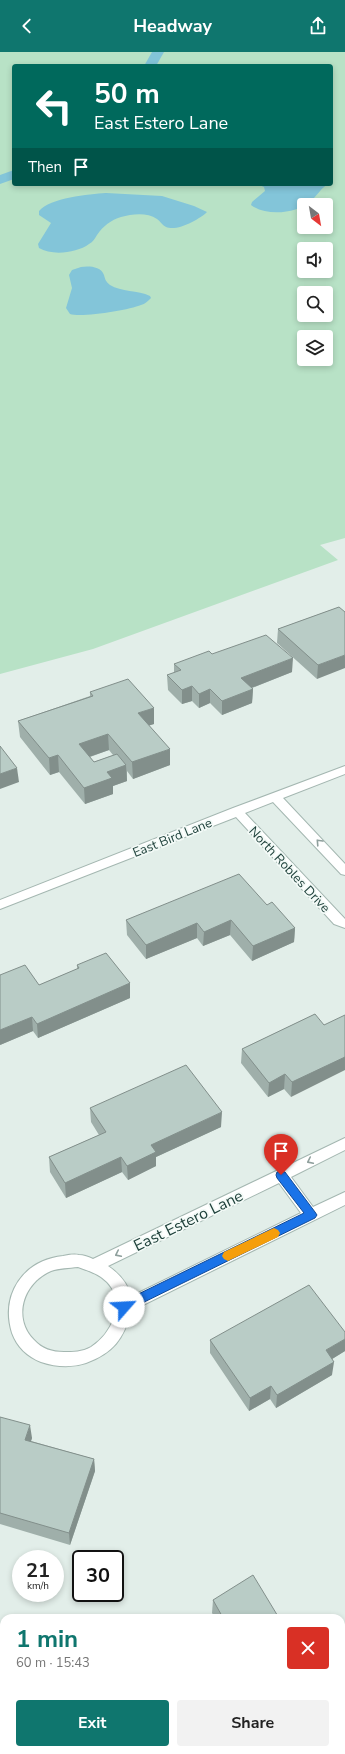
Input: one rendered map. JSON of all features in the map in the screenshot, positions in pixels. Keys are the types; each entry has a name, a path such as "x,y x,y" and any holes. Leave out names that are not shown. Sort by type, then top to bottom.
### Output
{"street":[{"name":"East Bird Lane","path":"0,905 345,770"},
{"path":"275,797 345,871"},
{"name":"North Robles Drive","path":"237,811 338,921 345,924"},
{"name":"East Estero Lane","path":"95,1265 345,1144"},
{"path":"281,1175 311,1215"},
{"path":"124,1307 345,1198"},
{"path":"78,1261 95,1265 104,1271 119,1287 124,1307 122,1323 113,1338 100,1350 84,1358 65,1360 47,1357 32,1350 20,1337 14,1322 14,1306 19,1290 30,1277 44,1268 61,1262 78,1261"}],"green space":[{"path":"0,52 345,52 345,538 320,545 338,560 93,649 0,674"}],"water":[{"path":"262,186 326,186 314,198 297,198 297,209 282,212 265,211 251,205 252,202 265,191 264,187"},
{"path":"106,193 162,196 194,206 207,212 188,224 176,228 166,227 157,219 149,215 135,214 125,216 117,218 108,224 92,242 78,250 57,253 39,248 38,244 51,223 39,215 39,211 52,203 61,200 90,194"},
{"path":"81,267 97,268 102,272 110,285 119,289 145,294 151,298 142,305 116,311 84,315 70,314 66,308 72,288 69,275 72,270"}],"building":[{"path":"339,607 345,612 345,655 318,665 278,629"},
{"path":"266,635 293,658 241,678 253,689 222,701 210,689 199,694 192,686 182,690 167,675 181,670 174,664 209,651 212,654"},
{"path":"128,679 154,708 138,713 170,749 132,762 108,734 79,744 94,762 117,754 126,765 107,772 112,778 84,788 58,755 49,758 18,721 93,696 90,692"},
{"path":"0,746 17,768 0,774"},
{"path":"239,874 267,905 272,902 295,928 253,946 231,920 204,932 197,923 146,945 126,920"},
{"path":"106,953 130,983 37,1024 32,1017 0,1030 0,975 25,965 39,985 79,968 77,965"},
{"path":"315,1014 324,1025 345,1015 345,1057 292,1082 285,1074 269,1083 242,1049"},
{"path":"186,1065 222,1112 151,1145 156,1152 127,1166 121,1157 65,1183 49,1157 106,1132 90,1108"},
{"path":"309,1285 345,1332 345,1339 326,1350 334,1362 277,1395 271,1386 250,1398 210,1340"},
{"path":"0,1417 30,1425 25,1440 94,1459 69,1533 0,1513"},
{"path":"253,1575 277,1614 221,1614 213,1600"}],"waterway":[{"path":"151,64 158,52"},
{"path":"0,180 12,175"}],"slow traffic":[{"path":"228,1256 274,1233"}],"route":[{"path":"124,1307 311,1215 281,1175"}]}
